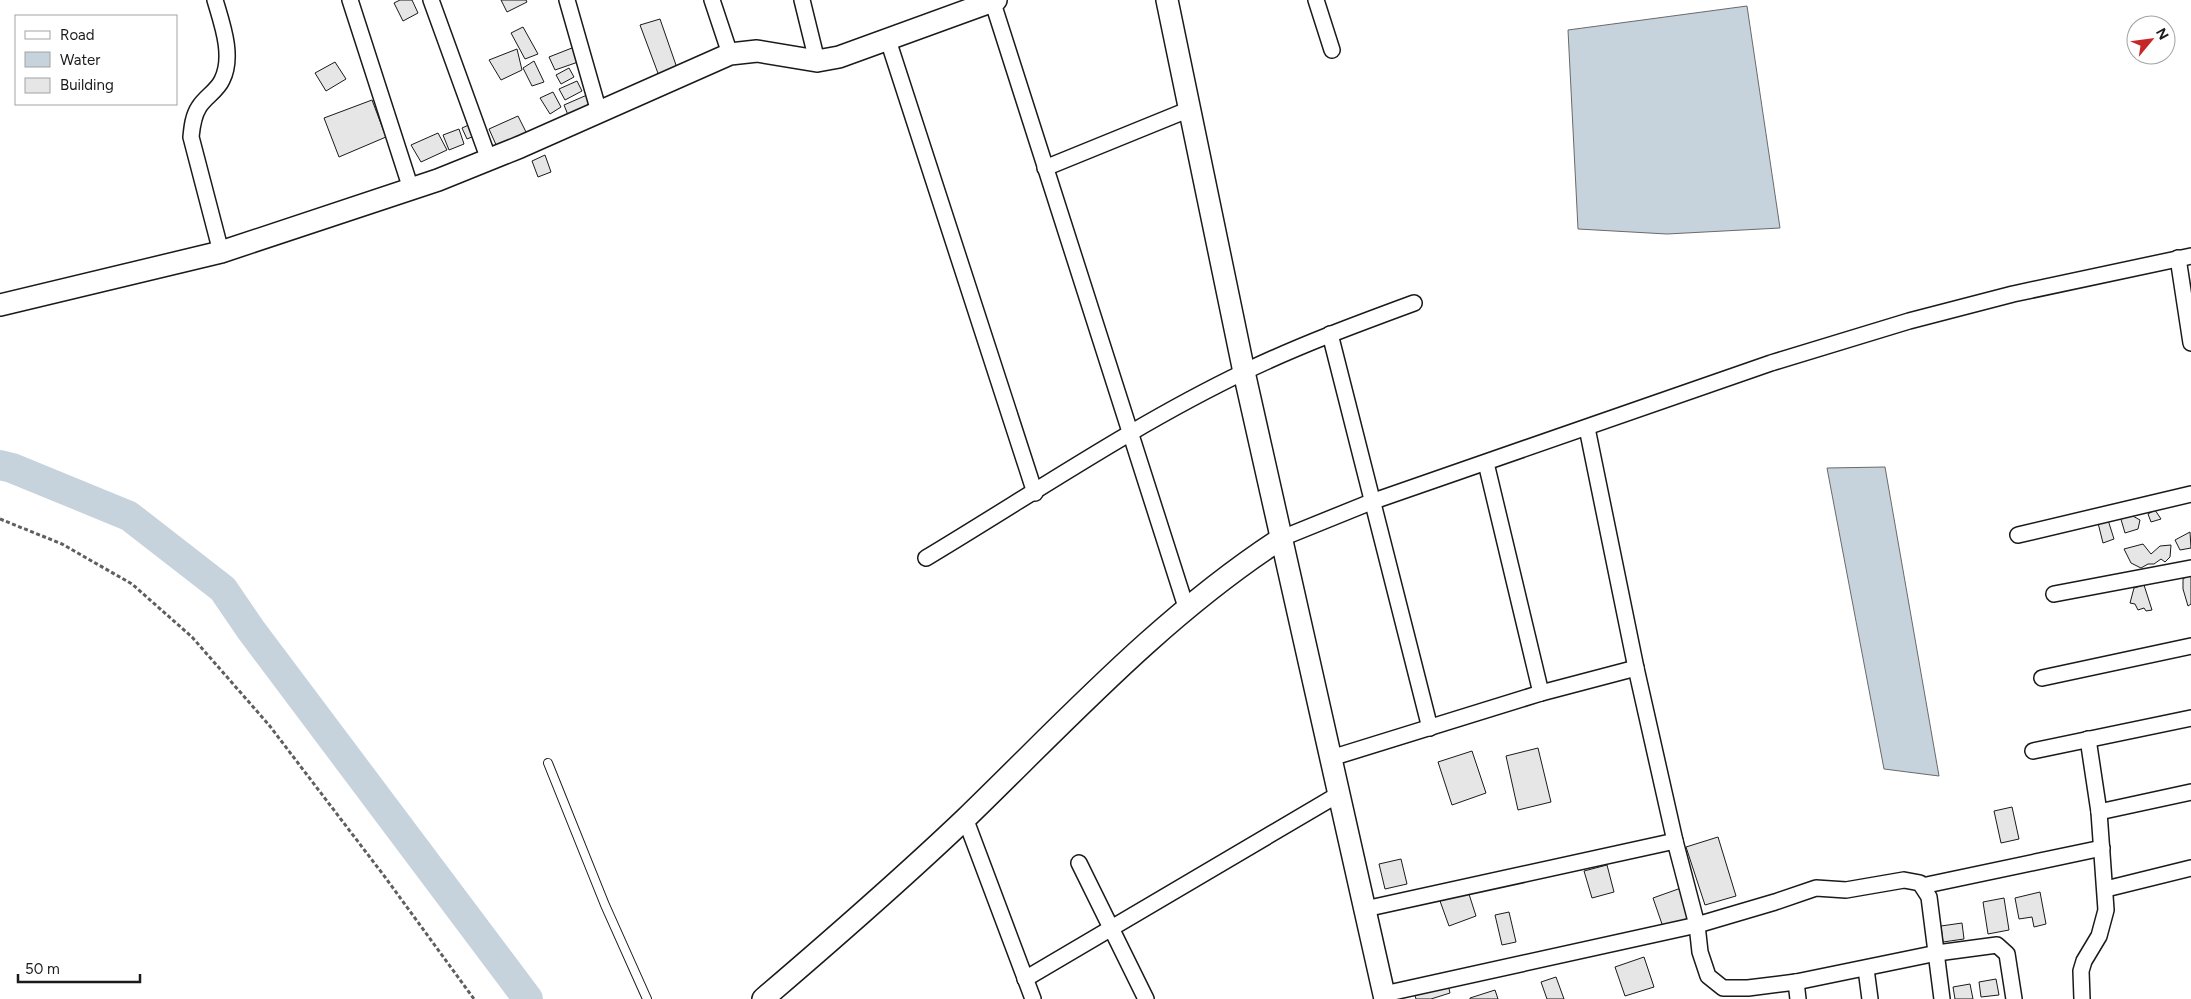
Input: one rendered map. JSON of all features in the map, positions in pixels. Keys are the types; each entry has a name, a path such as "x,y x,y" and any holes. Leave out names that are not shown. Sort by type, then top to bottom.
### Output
{"street":[{"path":"215,0 226,47 226,67 222,81 199,107 192,121 191,137 221,252"},
{"path":"350,0 411,189"},
{"path":"432,0 489,160"},
{"path":"567,0 599,112"},
{"path":"712,0 730,54"},
{"path":"802,0 817,62"},
{"path":"0,305 221,252 411,189 489,160 730,54 756,51 817,62 839,57 888,40 994,0 1186,607"},
{"path":"1167,0 1244,372 1384,997 1697,924 1775,902 1816,888 1846,890 1912,880 1922,886 1929,897 1942,999"},
{"path":"1316,0 1332,50"},
{"path":"888,40 1034,493"},
{"path":"1046,168 1190,109"},
{"path":"763,999 965,818 1082,703 1186,607 1251,558 1282,538 1371,502 1771,363 1909,321 2013,294 2185,257 2191,343"},
{"path":"926,558 1130,434 1244,372 1330,334 1414,304"},
{"path":"1330,334 1371,502 1430,728"},
{"path":"1587,428 1636,668 1675,841 1697,924 1704,966 1714,983 1723,988 1736,989 1796,982 1937,953 1997,945 2003,948 2009,960 2014,999"},
{"path":"1486,463 1541,694"},
{"path":"2018,535 2191,494"},
{"path":"2054,594 2191,568"},
{"path":"2042,678 2191,646"},
{"path":"1332,758 1541,694 1636,668"},
{"path":"2033,750 2191,718"},
{"path":"2082,999 2081,971 2104,922 2106,889 2099,812 2088,739"},
{"path":"2099,812 2191,792"},
{"path":"1025,979 1339,794"},
{"path":"965,818 1033,999"},
{"path":"1365,909 1675,841"},
{"path":"1922,886 2102,848"},
{"path":"1079,863 1146,999"},
{"path":"2106,889 2191,868"},
{"path":"1866,969 1870,999"},
{"path":"1796,982 1798,999"}],"lane":[{"path":"548,763 605,905 647,999"}],"path":[{"path":"0,519 62,544 132,584 192,637 269,725 385,877 474,999"}],"water":[{"path":"1747,6 1780,228 1667,234 1578,229 1568,30"},
{"path":"1885,467 1939,776 1884,769 1827,468"}],"building":[{"path":"400,0 412,0 418,13 403,21 394,3"},
{"path":"501,0 526,0 527,2 507,12"},
{"path":"660,19 677,68 659,76 640,25"},
{"path":"523,27 538,54 525,59 511,33"},
{"path":"577,46 581,61 555,70 549,57"},
{"path":"517,49 522,70 501,80 489,60"},
{"path":"534,61 544,82 532,86 523,68"},
{"path":"335,62 346,79 326,91 315,73"},
{"path":"569,68 574,77 561,84 556,75"},
{"path":"577,81 582,91 565,100 559,89"},
{"path":"553,92 561,107 550,114 540,98"},
{"path":"587,95 592,110 570,120 564,105"},
{"path":"372,100 386,137 339,157 324,118"},
{"path":"518,116 527,134 497,147 489,129"},
{"path":"473,123 479,134 467,139 462,128"},
{"path":"459,129 464,144 449,150 443,135"},
{"path":"438,133 447,150 421,162 411,145"},
{"path":"545,155 551,172 538,177 532,161"},
{"path":"2155,510 2161,519 2151,522 2148,514"},
{"path":"2131,515 2140,520 2138,529 2125,533 2120,516"},
{"path":"2108,520 2114,539 2103,543 2098,523"},
{"path":"2190,532 2191,548 2180,550 2175,540"},
{"path":"2143,544 2151,554 2160,546 2171,545 2170,557 2165,562 2161,559 2154,564 2148,564 2141,568 2131,563 2124,549"},
{"path":"2191,576 2191,604 2188,606 2183,589 2183,579"},
{"path":"2144,585 2152,610 2146,611 2144,608 2138,610 2135,604 2130,603 2134,588"},
{"path":"1538,748 1551,802 1518,810 1506,756"},
{"path":"1472,751 1486,793 1452,805 1438,762"},
{"path":"2012,807 2019,839 2001,843 1994,811"},
{"path":"1718,837 1736,896 1705,905 1686,847"},
{"path":"1401,859 1407,884 1385,889 1379,864"},
{"path":"1607,865 1614,892 1592,898 1584,871"},
{"path":"1681,888 1695,916 1663,927 1653,898"},
{"path":"1468,891 1476,916 1449,926 1440,901"},
{"path":"2040,892 2046,924 2034,927 2032,917 2019,919 2015,898"},
{"path":"2004,898 2009,930 1988,934 1983,902"},
{"path":"1509,912 1516,942 1502,945 1495,915"},
{"path":"1962,923 1964,939 1943,942 1941,926"},
{"path":"1644,957 1654,987 1625,996 1615,967"},
{"path":"1446,976 1450,993 1431,999 1416,999 1412,986"},
{"path":"1556,977 1564,999 1547,999 1541,982"},
{"path":"1996,979 1999,995 1981,997 1979,982"},
{"path":"1970,984 1973,999 1955,999 1953,987"},
{"path":"1495,990 1498,999 1470,999 1470,998"}],"waterway":[{"path":"0,465 12,468 129,516 223,589 251,630 528,999"}]}
